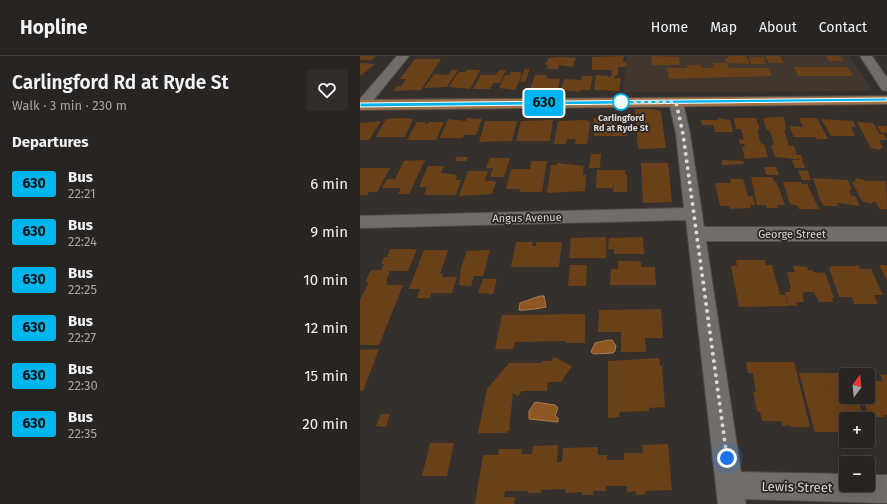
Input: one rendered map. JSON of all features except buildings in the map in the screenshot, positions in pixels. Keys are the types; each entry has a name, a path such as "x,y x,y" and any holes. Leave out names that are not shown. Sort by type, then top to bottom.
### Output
{"main road":[{"path":"361,105 887,100"}],"street":[{"path":"361,105 403,56"},
{"path":"866,56 887,87"},
{"path":"676,102 683,134 731,495"},
{"name":"Angus Avenue","path":"360,222 695,224"},
{"name":"George Street","path":"695,224 887,234"},
{"name":"Lewis Street","path":"731,495 887,489"}],"shaded area":[{"path":"627,56 849,56 872,89 868,91 623,92"},
{"path":"544,296 546,307 519,310 520,303"},
{"path":"612,340 616,346 613,353 594,354 591,352 595,343"},
{"path":"535,402 555,405 558,408 555,416 558,418 558,422 529,419 529,411"}],"bus line":[{"name":"630","path":"360,105 887,100"}],"place":[{"name":"Carlingford Rd at Ryde St","path":"621,102"}],"route":[{"path":"621,102 676,102 683,134 727,458"}]}
